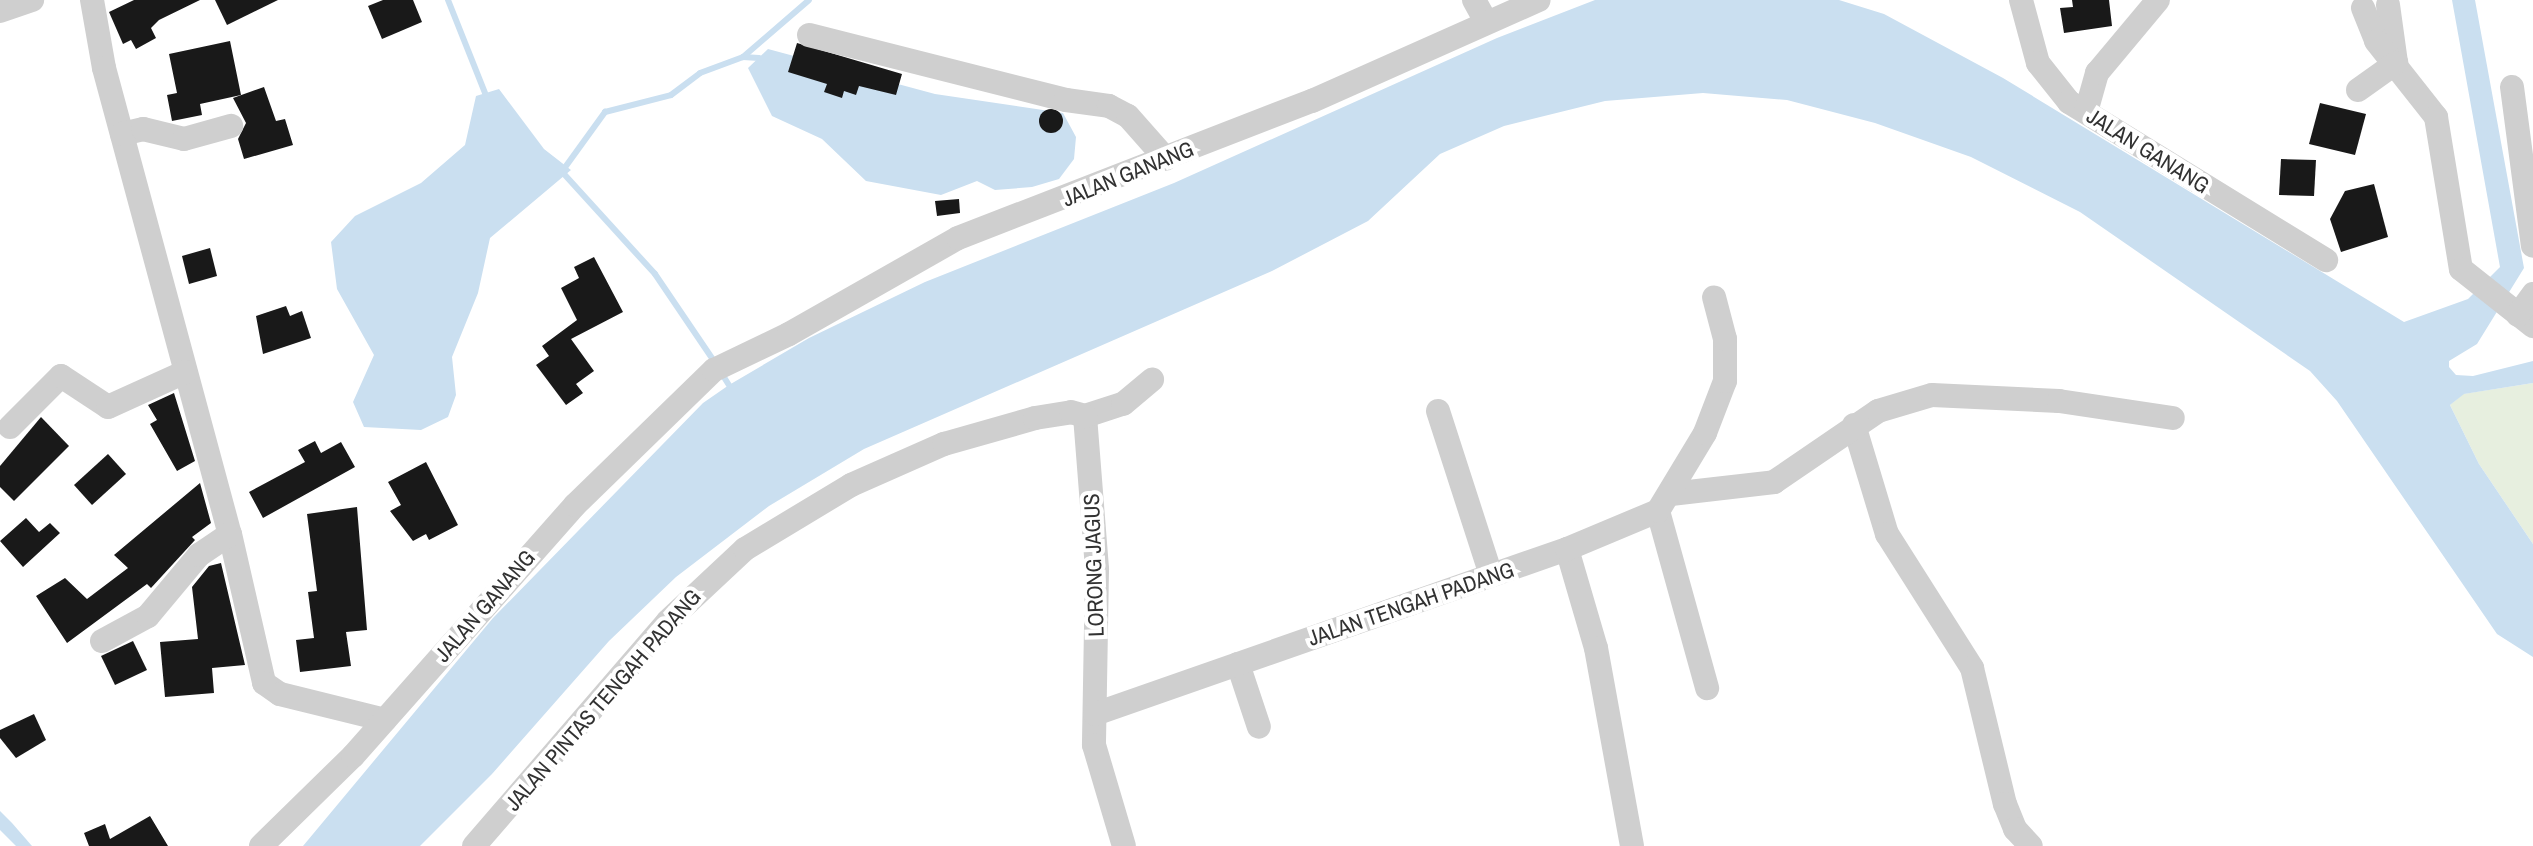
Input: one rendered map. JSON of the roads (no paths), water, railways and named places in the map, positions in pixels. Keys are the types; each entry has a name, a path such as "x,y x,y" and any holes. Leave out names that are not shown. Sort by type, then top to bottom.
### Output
{"street":[{"path":"0,11 32,0"},
{"path":"92,0 122,134 230,534 268,688 385,720"},
{"path":"1474,0 1486,22"},
{"name":"JALAN GANANG","path":"261,846 285,828 385,720 575,505 720,366 789,334 958,238 1166,159 1539,0"},
{"name":"JALAN GANANG","path":"2021,0 2047,78 2086,112 2326,260"},
{"path":"2086,112 2097,73 2158,0"},
{"path":"2375,3 2376,41 2436,117 2457,260 2477,286 2518,316 2533,294"},
{"path":"809,35 1066,100 1109,106 1128,116 1166,159"},
{"path":"2358,90 2396,63"},
{"path":"2512,87 2533,246"},
{"path":"122,134 143,129 184,139 231,126"},
{"path":"1707,688 1664,502 1705,433 1725,381 1725,339 1714,297"},
{"path":"10,427 61,376 108,407 185,372"},
{"name":"JALAN PINTAS TENGAH PADANG","path":"474,846 668,621 745,549 851,485 944,444 1035,418 1071,412 1085,416 1123,404 1152,380"},
{"name":"JALAN TENGAH PADANG","path":"1095,714 1567,549 1664,502 1774,482 1854,425 1901,402 1932,395 2059,401 2173,418"},
{"path":"1438,411 1491,575"},
{"name":"LORONG JAGUS","path":"1085,416 1097,570 1095,714"},
{"path":"1854,425 1887,534 1972,668 2005,804 2015,829 2031,846"},
{"path":"102,641 148,616 199,555 230,534"},
{"path":"1567,549 1596,648 1632,846"},
{"path":"1238,664 1259,727"},
{"path":"1095,714 1100,779 1124,846"}],"water":[{"path":"1595,0 1839,0 1884,14 2003,78 2404,322 2468,299 2500,267 2452,0 2475,0 2524,268 2477,344 2449,361 2449,367 2456,375 2473,376 2533,361 2533,383 2464,394 2450,405 2479,464 2533,544 2533,657 2497,634 2337,401 2310,371 2080,212 1971,157 1875,123 1787,100 1703,93 1605,101 1504,126 1440,154 1368,221 1272,271 864,449 769,506 676,577 609,641 492,774 420,846 303,846 493,618 703,403 729,385 809,338 925,282 1174,183 1497,38"},
{"path":"768,49 935,94 1063,113 1076,137 1074,159 1059,179 1032,187 995,190 977,181 941,195 866,181 822,139 772,116 748,68"},
{"path":"499,89 544,149 571,170 490,238 478,293 452,357 456,395 448,417 421,430 364,427 353,402 374,355 337,289 331,242 355,216 421,183 465,145 476,96"},
{"path":"0,811 32,846 16,846 0,830"}],"waterway":[{"path":"448,0 485,93"},
{"path":"743,57 809,0"},
{"path":"566,166 605,112 671,95 700,73 743,57 759,58"},
{"path":"564,174 655,274 716,364"},
{"path":"722,374 729,385"}]}
